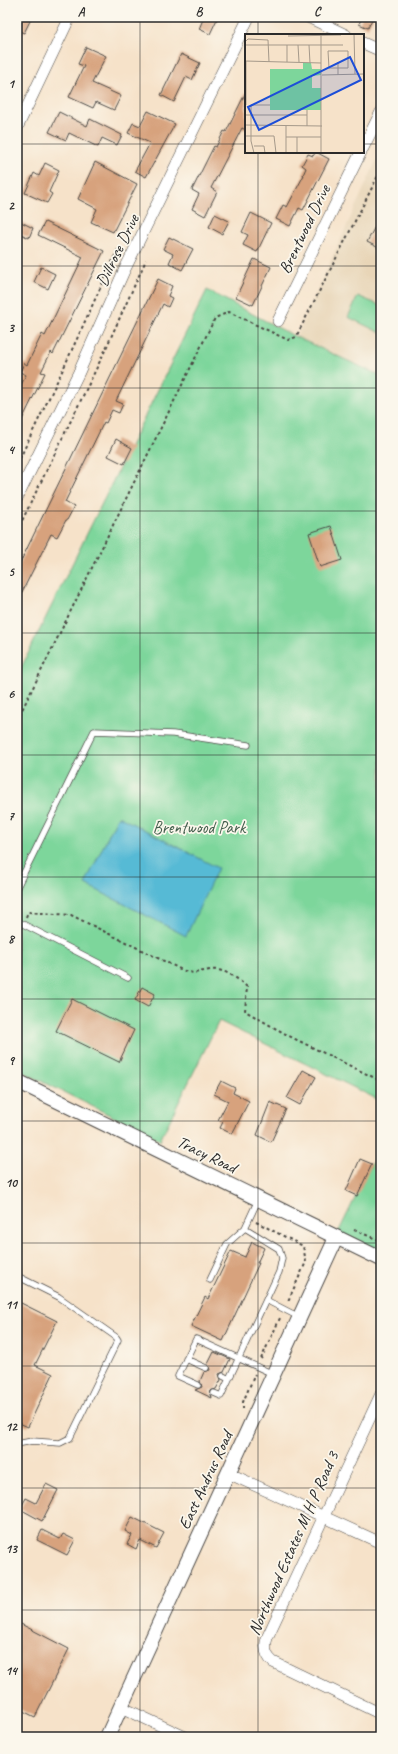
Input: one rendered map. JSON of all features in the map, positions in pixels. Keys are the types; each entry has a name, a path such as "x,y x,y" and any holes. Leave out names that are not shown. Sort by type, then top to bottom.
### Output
{"street":[{"path":"17,128 70,17"},
{"name":"Dillrose Drive","path":"17,498 79,372 124,271 249,17"},
{"path":"308,17 344,34"},
{"path":"364,44 381,52"},
{"path":"364,146 381,112"},
{"name":"Brentwood Drive","path":"278,321 361,153"},
{"name":"Tracy Road","path":"17,1081 381,1259"},
{"name":"East Andrus Road","path":"107,1737 336,1238"},
{"name":"Northwood Estates M H P Road 3","path":"381,1394 267,1638 264,1649 266,1654 273,1662 381,1714"},
{"path":"228,1473 381,1543"},
{"path":"121,1707 185,1737"}],"lane":[{"path":"17,887 94,731 174,734 248,745"},
{"path":"20,922 128,978"},
{"path":"210,1280 227,1244 245,1228 258,1200"},
{"path":"214,1393 221,1396 279,1272 282,1258 279,1249 245,1228"},
{"path":"17,1276 59,1297 116,1337 118,1340 70,1438 60,1444 32,1441 17,1444"},
{"path":"266,1300 299,1317"},
{"path":"198,1385 178,1376 196,1339 274,1374"},
{"path":"186,1359 206,1368"},
{"path":"223,1376 229,1379"}],"path":[{"path":"17,720 215,318 229,312 288,340 296,337 381,170"},
{"path":"17,464 66,365 119,247"},
{"path":"17,531 95,371 146,260"},
{"path":"20,922 28,912 71,914 182,970 194,974 212,970 233,975 247,987 245,1011 289,1036 381,1081"}],"shaded area":[{"path":"381,151 381,376 296,337"}],"green space":[{"name":"Brentwood Park","path":"207,290 296,337 381,376 381,1101 219,1021 160,1140 17,1069 17,676"},
{"path":"358,296 381,306 381,333 348,317"},
{"path":"381,1145 381,1255 338,1233"}],"water":[{"path":"118,816 218,868 186,936 85,884"}],"building":[{"path":"17,17 32,17 24,33 17,30"},
{"path":"204,17 218,17 210,34 199,29"},
{"path":"362,17 373,17 368,28 359,24"},
{"path":"86,47 106,56 92,83 121,96 114,110 96,102 93,108 69,97 84,66 78,64"},
{"path":"181,54 200,63 192,80 186,77 174,102 161,95"},
{"path":"245,94 245,130 242,128 211,188 217,192 205,216 192,209 199,194 192,190 214,146 216,147 224,131 226,132"},
{"path":"148,111 175,124 146,177 135,171 150,143 128,133 133,123 140,126"},
{"path":"59,112 87,126 90,119 122,135 117,145 102,138 98,147 69,133 66,140 49,132"},
{"path":"315,153 318,153 329,159 303,210 299,208 290,226 276,219 283,205 287,207 304,175 306,168 302,165 308,154 313,156"},
{"path":"95,162 137,184 113,232 91,222 97,209 78,199"},
{"path":"45,163 59,170 49,192 52,194 47,203 25,193 34,173 39,176"},
{"path":"251,213 271,223 257,252 243,245 248,235 242,232"},
{"path":"215,214 229,221 222,234 209,227"},
{"path":"381,215 381,249 367,242"},
{"path":"17,220 33,228 29,238 17,232"},
{"path":"45,222 104,251 53,354 51,352 41,372 45,373 17,430 17,393 26,375 20,372 24,363 27,365 42,334 45,336 83,257 38,235"},
{"path":"169,237 193,249 182,270 169,263 173,254 163,249"},
{"path":"254,259 271,267 253,305 236,297"},
{"path":"41,267 55,274 48,289 34,282"},
{"path":"158,279 172,286 168,296 172,298 168,307 163,304 116,401 123,404 119,413 112,410 106,423 104,422 65,502 74,507 57,537 51,534 17,602 17,569"},
{"path":"116,439 132,448 124,464 108,456"},
{"path":"331,526 342,560 320,567 309,533"},
{"path":"142,987 155,994 148,1007 135,1000"},
{"path":"72,999 134,1030 119,1062 56,1031"},
{"path":"303,1070 316,1077 300,1105 287,1098"},
{"path":"221,1081 235,1088 233,1093 249,1101 232,1134 220,1128 223,1122 218,1120 228,1101 214,1094"},
{"path":"270,1102 286,1109 271,1142 257,1135"},
{"path":"360,1159 372,1164 357,1196 346,1191"},
{"path":"252,1242 264,1248 257,1263 259,1263 223,1341 191,1326 205,1297 208,1299 231,1251 245,1257"},
{"path":"17,1301 57,1321 35,1365 53,1374 28,1427 17,1422"},
{"path":"214,1352 230,1359 224,1372 219,1374 221,1380 216,1389 210,1391 212,1398 195,1390 202,1387 200,1381 204,1372 210,1370 208,1364"},
{"path":"46,1484 58,1490 42,1521 20,1509 26,1498 36,1503"},
{"path":"132,1517 164,1533 156,1548 140,1540 136,1549 127,1544 132,1535 125,1531"},
{"path":"42,1530 60,1539 63,1534 75,1540 67,1555 37,1540"},
{"path":"17,1622 69,1649 35,1717 17,1708"}]}
